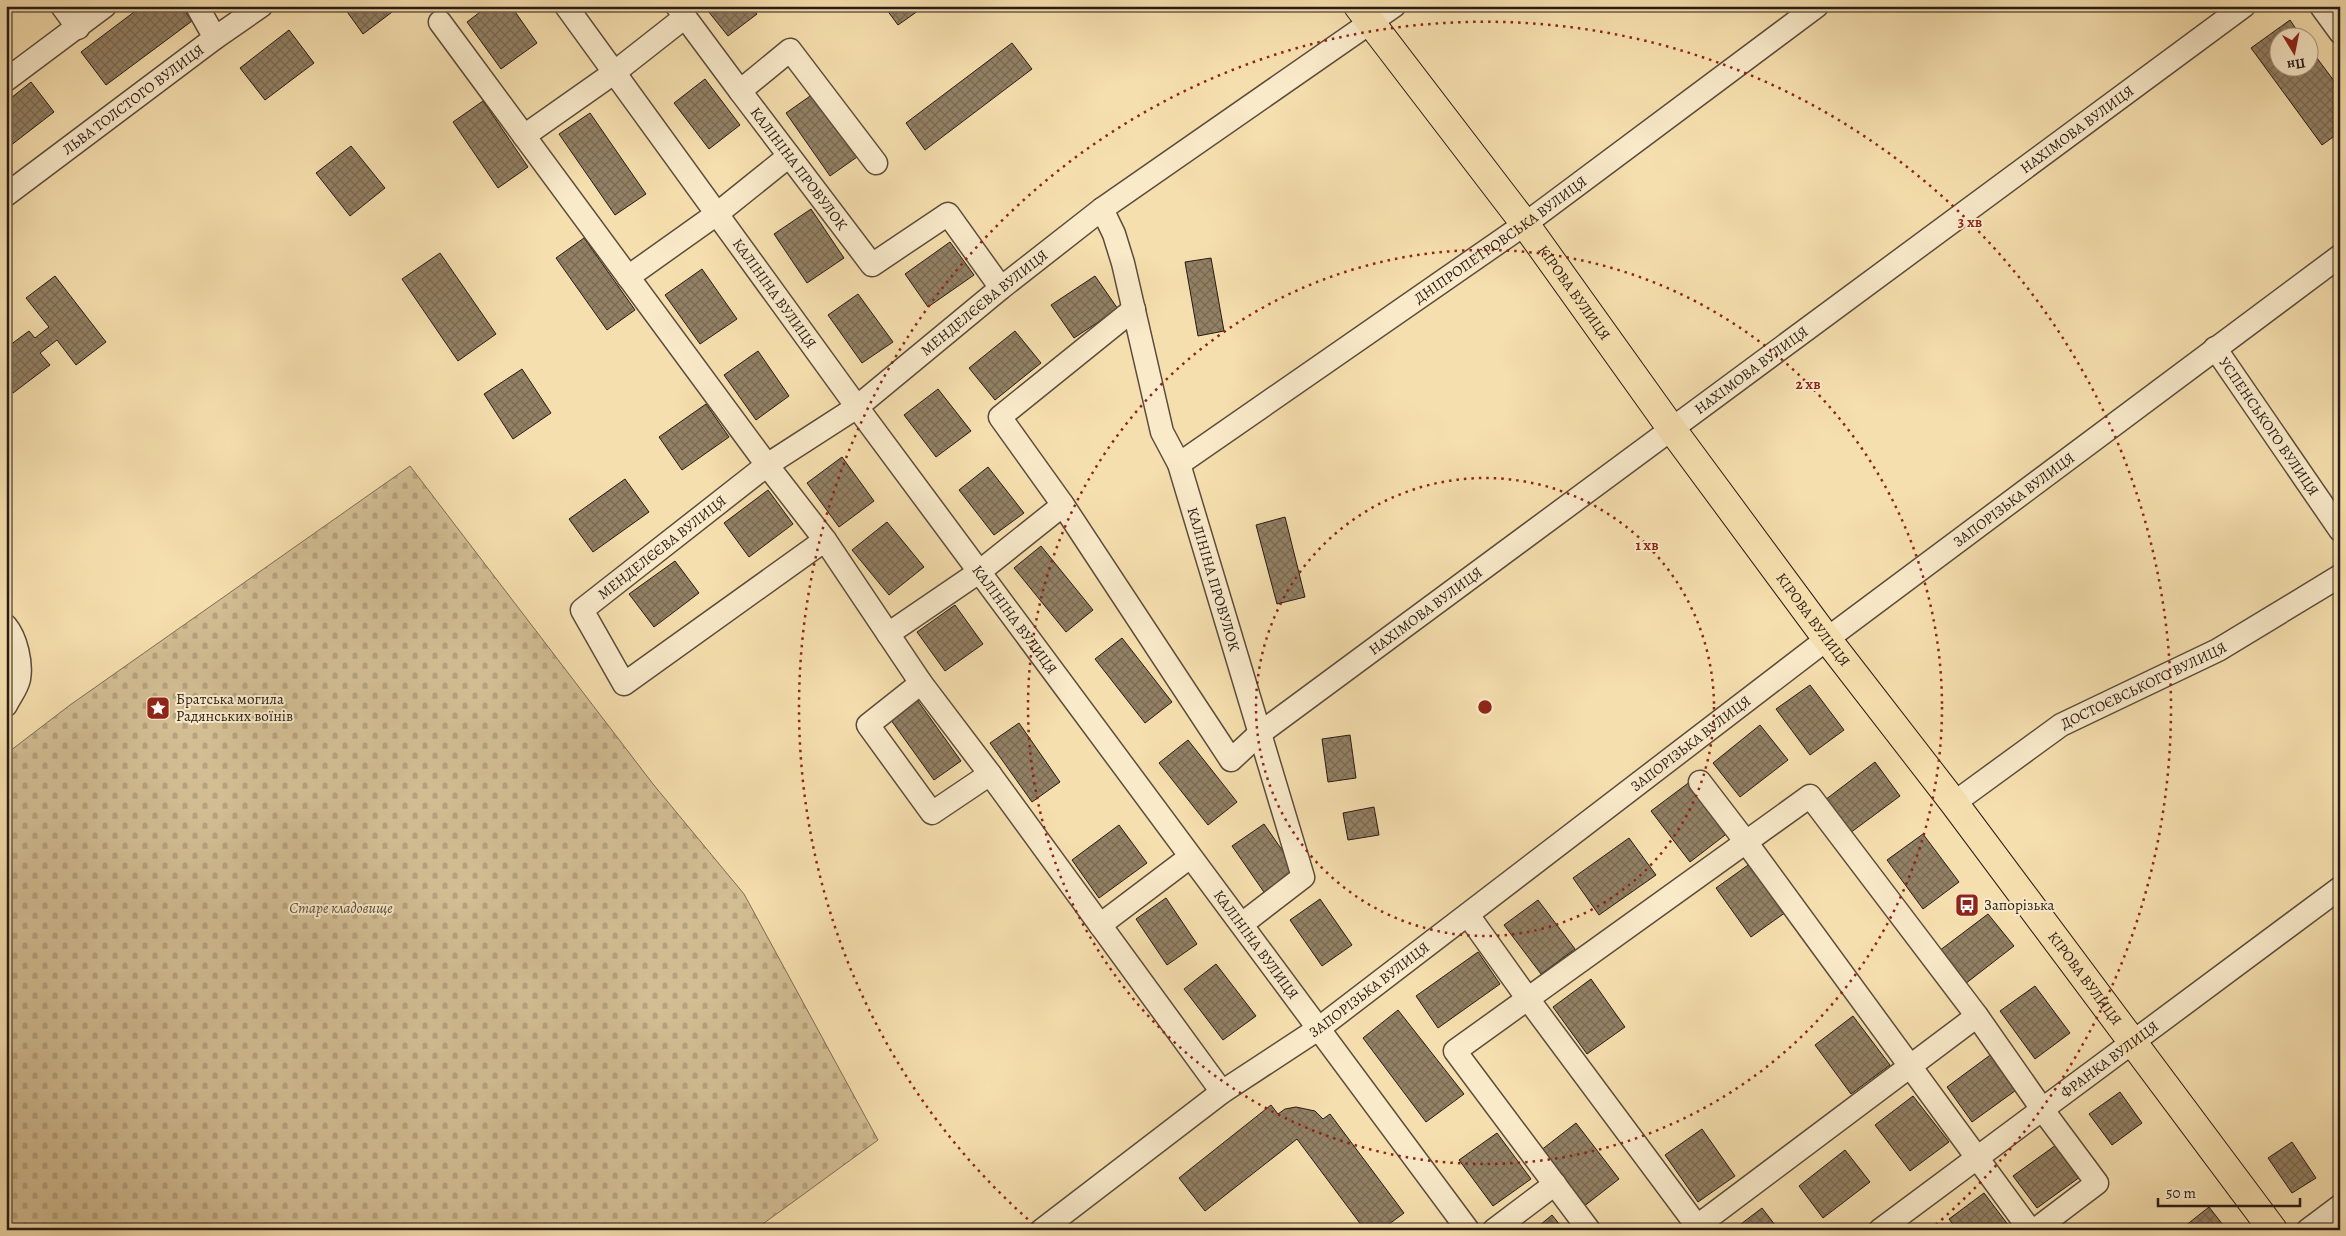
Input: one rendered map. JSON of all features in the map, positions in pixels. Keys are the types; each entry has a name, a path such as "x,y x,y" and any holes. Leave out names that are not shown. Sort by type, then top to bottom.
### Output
{"main road":[{"name":"КІРОВА ВУЛИЦЯ","path":"1364,15 1525,224 1671,428 1827,639 1954,803 2273,1230"}],"street":[{"path":"62,6 78,28"},
{"path":"6,80 105,6"},
{"path":"197,6 215,38"},
{"name":"ЛЬВА ТОЛСТОГО ВУЛИЦЯ","path":"6,195 215,38 261,6"},
{"name":"КАЛІНІНА ВУЛИЦЯ","path":"566,6 616,72 857,407 1468,1230"},
{"name":"МЕНДЕЛЄЄВА ВУЛИЦЯ","path":"825,540 624,684 582,610 767,465 857,407 1102,209 1364,15 1394,6"},
{"name":"ДНІПРОПЕТРОВСЬКА ВУЛИЦЯ","path":"1179,464 1525,224 1817,6"},
{"name":"НАХІМОВА ВУЛИЦЯ","path":"1063,505 1231,760 1259,734 2244,6"},
{"path":"2321,6 2340,32"},
{"path":"524,136 616,72 681,12"},
{"name":"КАЛІНІНА ПРОВУЛОК","path":"681,12 872,265 948,214 1002,288"},
{"path":"440,22 767,465 825,540 921,683 990,774 1222,1092"},
{"path":"740,91 790,50 876,163"},
{"path":"628,277 718,213 789,156"},
{"name":"КАЛІНІНА ПРОВУЛОК","path":"1102,209 1114,234 1134,309 1162,432 1179,464 1303,877 1242,924"},
{"name":"ЗАПОРІЗЬКА ВУЛИЦЯ","path":"1042,1230 1222,1092 1318,1029 1827,639 2340,256"},
{"path":"888,634 979,572 1063,505 1000,417 1134,309"},
{"name":"УСПЕНСЬКОГО ВУЛИЦЯ","path":"2215,348 2340,530"},
{"name":"ДОСТОЄВСЬКОГО ВУЛИЦЯ","path":"1954,803 2061,725 2218,650 2340,576"},
{"path":"6,626 12,633 18,659 19,679 6,704"},
{"path":"921,683 868,725 932,813 990,774"},
{"path":"1700,782 2030,1230"},
{"path":"1589,1230 1455,1052 1810,796 1976,1016 2097,1182 2035,1230"},
{"path":"1100,926 1190,857"},
{"name":"ФРАНКА ВУЛИЦЯ","path":"1880,1230 2340,888"},
{"path":"1468,915 1697,1228 1976,1016"},
{"path":"1494,1230 1555,1184"},
{"path":"2308,1230 2340,1206"}],"green space":[{"name":"Старе кладовище","path":"410,466 653,784 744,894 878,1140 760,1226 762,1230 7,1230 6,754 70,705"}],"building":[{"path":"142,6 181,6 192,21 106,85 81,52"},
{"path":"343,6 400,6 363,34"},
{"path":"488,6 511,6 537,43 501,69 467,22"},
{"path":"704,6 751,6 757,14 728,36"},
{"path":"884,6 925,6 898,25"},
{"path":"2290,20 2295,28 2279,28"},
{"path":"289,30 314,63 265,100 240,68"},
{"path":"2268,36 2268,71 2251,48"},
{"path":"1012,43 1032,69 925,150 906,123"},
{"path":"2318,59 2340,89 2340,132 2322,145 2273,78 2318,78"},
{"path":"705,79 740,125 709,149 674,103"},
{"path":"31,82 54,112 6,149 6,102"},
{"path":"813,94 857,157 830,176 786,113"},
{"path":"483,101 528,167 498,188 453,122"},
{"path":"590,113 646,194 615,215 559,134"},
{"path":"351,146 385,188 350,216 316,173"},
{"path":"811,209 844,258 807,283 774,234"},
{"path":"584,238 635,310 607,330 556,258"},
{"path":"950,242 974,275 928,307 905,274"},
{"path":"440,253 496,334 458,361 402,279"},
{"path":"1211,258 1224,331 1198,336 1185,262"},
{"path":"702,269 737,319 700,344 665,295"},
{"path":"55,276 106,342 76,365 57,340 40,353 50,365 13,393 6,383 6,348 29,331 35,338 49,327 26,298"},
{"path":"1095,276 1118,309 1074,338 1051,305"},
{"path":"858,294 893,342 862,363 828,315"},
{"path":"1015,331 1041,363 995,400 969,368"},
{"path":"758,351 789,396 756,420 724,375"},
{"path":"522,369 551,413 513,439 484,394"},
{"path":"938,389 971,431 936,457 904,415"},
{"path":"706,404 729,437 682,470 659,437"},
{"path":"842,457 874,501 839,527 807,483"},
{"path":"988,467 1024,513 994,535 959,490"},
{"path":"625,479 649,512 593,552 569,519"},
{"path":"768,490 793,524 749,557 724,523"},
{"path":"1285,517 1305,597 1277,604 1256,525"},
{"path":"887,522 924,567 889,595 852,550"},
{"path":"1041,546 1093,610 1066,632 1014,568"},
{"path":"675,561 699,593 654,627 629,594"},
{"path":"955,605 983,644 945,671 917,632"},
{"path":"1122,638 1172,702 1145,723 1095,659"},
{"path":"1810,685 1844,730 1810,755 1776,709"},
{"path":"915,697 961,761 934,780 888,716"},
{"path":"1019,723 1060,782 1032,802 990,743"},
{"path":"1760,725 1788,760 1740,797 1713,763"},
{"path":"1350,735 1356,778 1328,782 1322,739"},
{"path":"1188,740 1237,802 1208,825 1159,763"},
{"path":"1875,762 1900,796 1850,833 1825,800"},
{"path":"1691,781 1729,832 1690,862 1651,811"},
{"path":"1374,807 1379,835 1348,840 1343,813"},
{"path":"1264,824 1298,873 1266,895 1232,846"},
{"path":"1119,825 1147,863 1099,898 1072,860"},
{"path":"1923,834 1959,882 1923,909 1887,860"},
{"path":"1629,838 1656,875 1599,915 1573,878"},
{"path":"1751,863 1786,912 1751,937 1716,888"},
{"path":"1166,898 1197,944 1167,965 1136,919"},
{"path":"1320,899 1352,945 1322,966 1290,920"},
{"path":"1538,900 1575,949 1541,974 1504,925"},
{"path":"1988,914 2014,946 1965,984 1939,951"},
{"path":"1478,952 1500,984 1438,1028 1416,996"},
{"path":"1216,964 1256,1016 1223,1040 1184,989"},
{"path":"1591,979 1625,1027 1587,1054 1553,1007"},
{"path":"2035,986 2070,1033 2035,1059 2000,1011"},
{"path":"1398,1010 1464,1094 1426,1122 1363,1038"},
{"path":"1853,1016 1890,1065 1851,1094 1815,1045"},
{"path":"1993,1053 2019,1088 1972,1122 1947,1087"},
{"path":"2120,1092 2142,1123 2112,1145 2089,1114"},
{"path":"1913,1096 1949,1142 1910,1171 1875,1125"},
{"path":"1271,1105 1278,1114 1285,1109 1296,1107 1315,1111 1323,1119 1330,1114 1404,1213 1381,1230 1365,1230 1297,1139 1205,1211 1179,1178"},
{"path":"1576,1123 1619,1179 1583,1207 1540,1151"},
{"path":"1702,1129 1735,1176 1698,1202 1665,1155"},
{"path":"1497,1133 1531,1179 1493,1206 1459,1160"},
{"path":"2292,1142 2316,1178 2292,1193 2268,1158"},
{"path":"2056,1145 2080,1177 2037,1208 2013,1176"},
{"path":"1845,1150 1870,1182 1823,1218 1799,1186"},
{"path":"1984,1193 2012,1230 1957,1230 1949,1219"},
{"path":"2209,1207 2227,1230 2180,1230"},
{"path":"1762,1208 1779,1230 1733,1230"},
{"path":"1552,1215 1564,1230 1534,1230"}],"place":[{"name":"Братська могила Радянських воїнів","path":"158,708"},
{"name":"Запорізька","path":"1967,905"}]}
